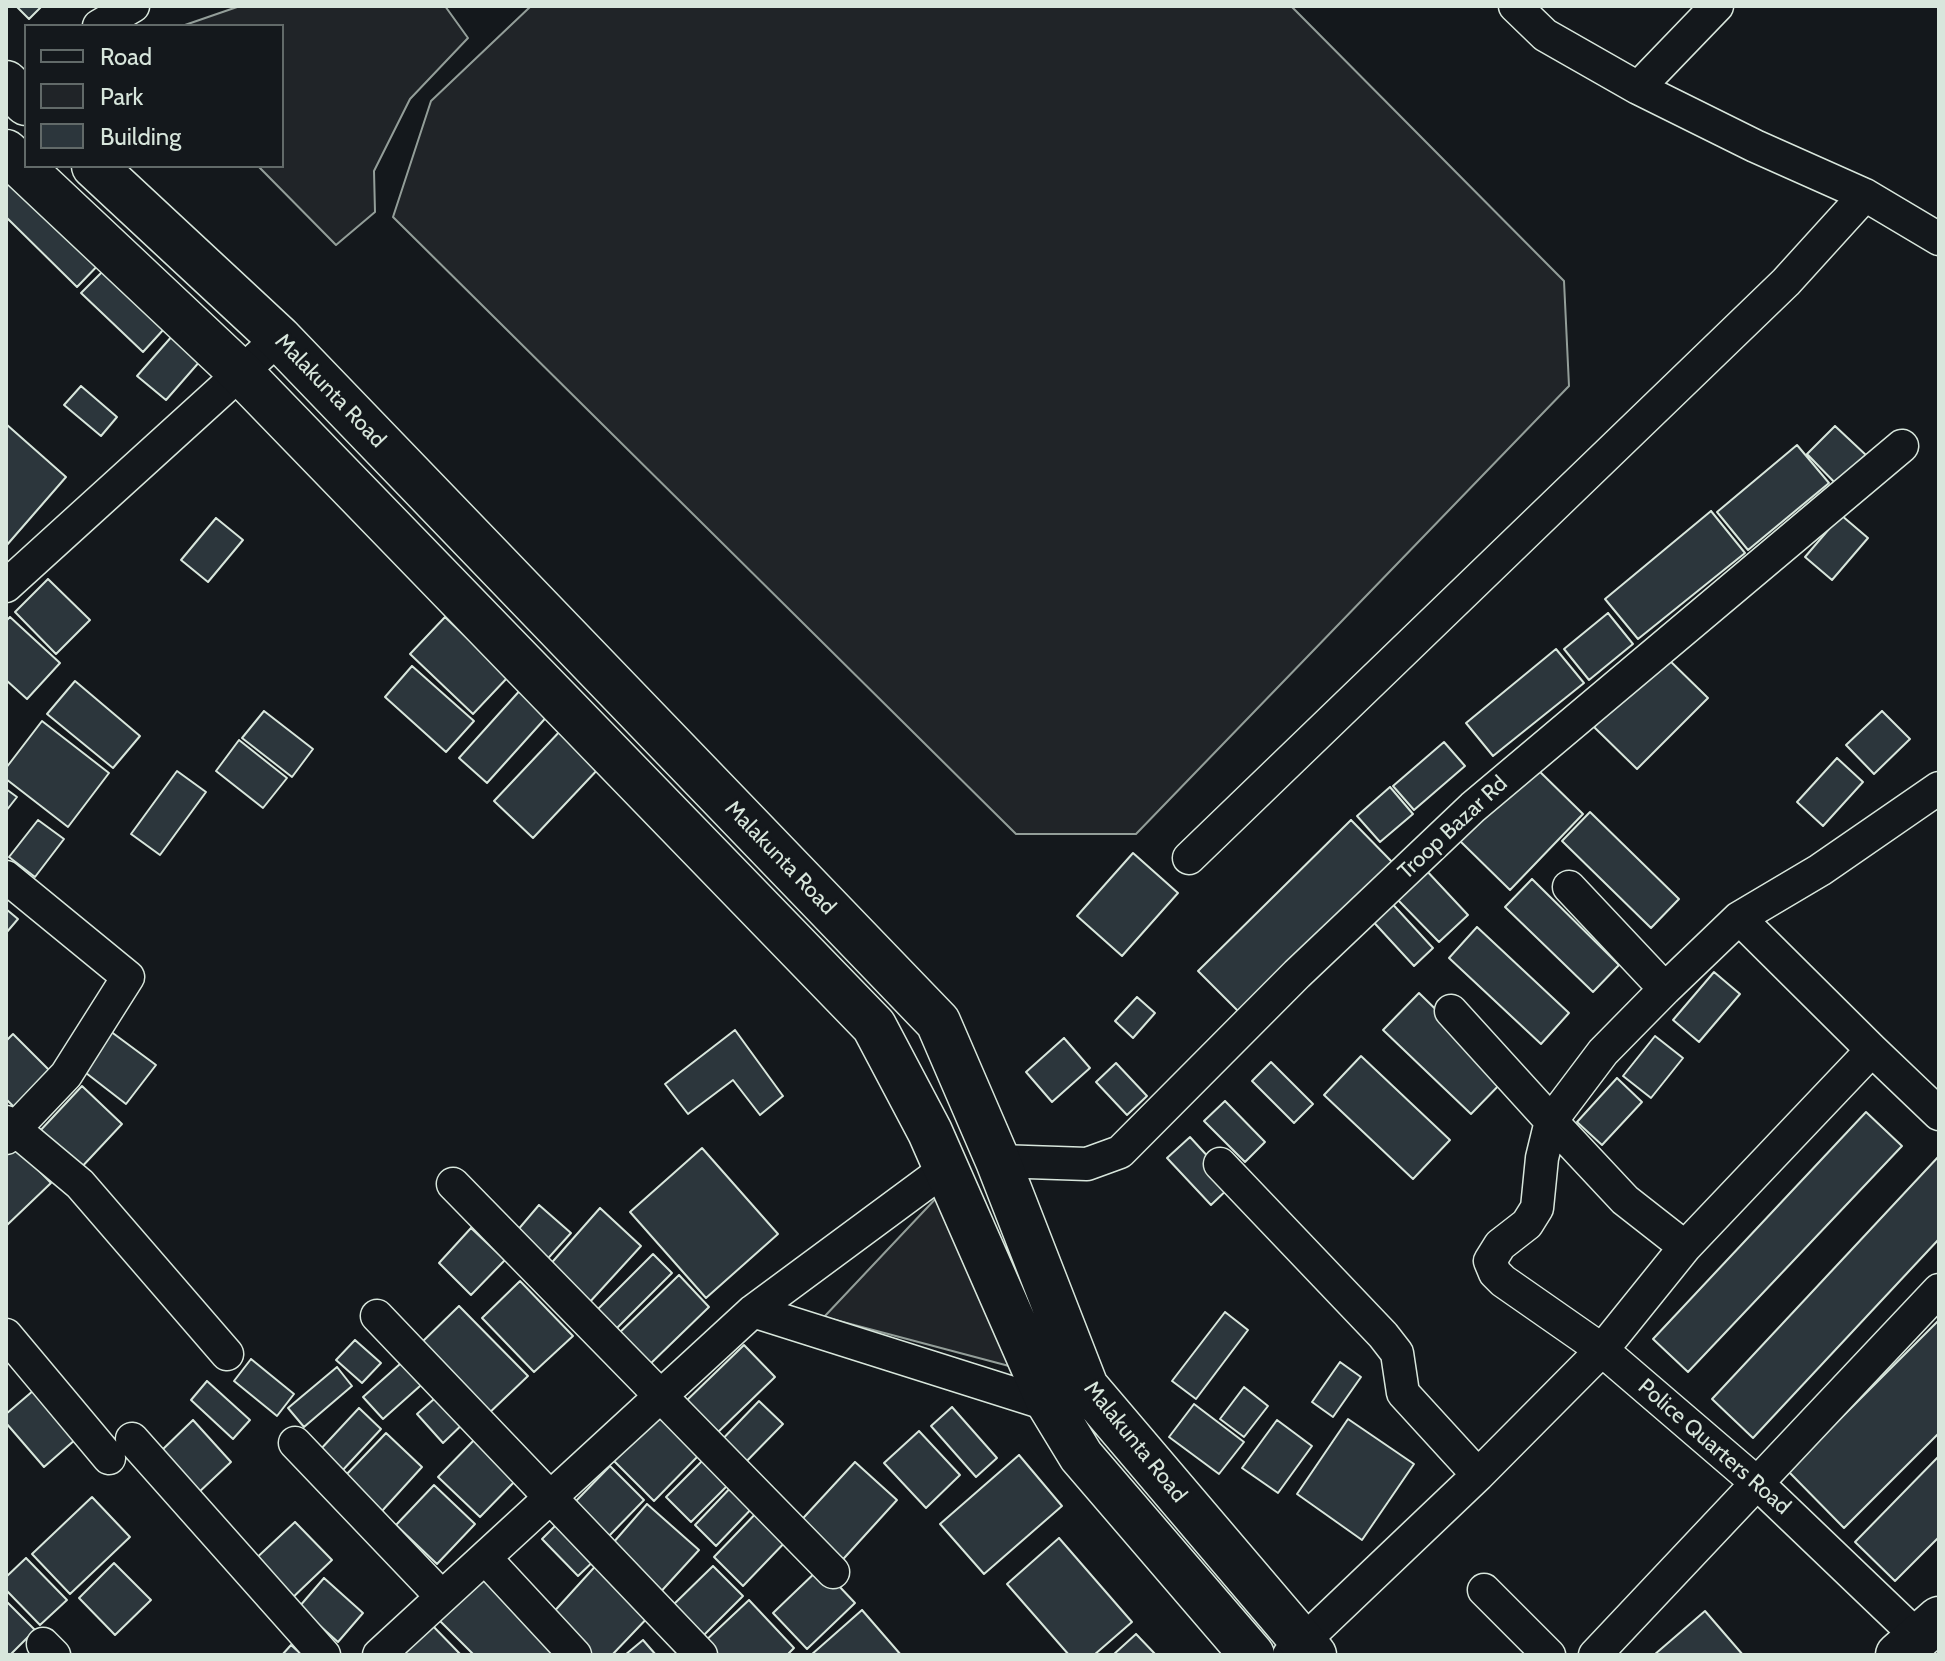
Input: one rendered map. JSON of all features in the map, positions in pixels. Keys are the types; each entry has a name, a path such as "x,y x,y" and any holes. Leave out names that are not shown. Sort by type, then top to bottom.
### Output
{"main road":[{"path":"6,83 24,101"},
{"path":"6,152 241,373 874,1026 930,1132 945,1169 1068,1396 1081,1456 1252,1655"},
{"name":"Malakunta Road","path":"96,168 279,338 938,1022 998,1161 1068,1396 1303,1651"}],"street":[{"path":"102,24 133,6"},
{"path":"1515,6 1545,35 1638,88 1755,146 1865,195 1939,239"},
{"path":"1638,88 1717,6"},
{"path":"1189,858 1786,282 1865,195"},
{"path":"6,586 279,338"},
{"name":"Troop Bazar Rd","path":"998,1161 1087,1164 1120,1152 1297,974 1473,807 1902,446"},
{"path":"1551,1121 1603,1052 1739,918 1820,870 1939,788"},
{"path":"6,877 128,977 66,1075 9,1130 80,1184 227,1354"},
{"path":"1569,887 1665,989"},
{"path":"1739,918 1939,1114"},
{"path":"1451,1011 1625,1200 1685,1247"},
{"path":"1303,1651 1602,1350 1685,1247 1872,1050"},
{"name":"Police Quarters Road","path":"1551,1121 1542,1158 1537,1208 1527,1224 1500,1245 1490,1261 1495,1273 1602,1350 1757,1483 1919,1637"},
{"path":"1220,1164 1383,1335 1397,1353 1403,1393 1478,1475"},
{"path":"379,1655 753,1311 945,1169"},
{"path":"453,1184 833,1572"},
{"path":"1595,1655 1939,1290"},
{"path":"753,1311 1068,1396"},
{"path":"377,1316 701,1655"},
{"path":"6,1335 324,1655"},
{"path":"295,1443 442,1597"},
{"path":"485,1558 575,1655"},
{"path":"1484,1590 1549,1655"}],"green space":[{"path":"240,6 445,6 468,38 410,99 374,171 375,212 336,245 260,168 284,168 284,24 188,24"},
{"path":"531,6 1291,6 1564,281 1569,386 1136,834 1016,834 393,217 431,101"},
{"path":"940,1194 1009,1366 824,1317"}],"building":[{"path":"16,6 42,6 29,19"},
{"path":"6,158 106,257 77,287 6,217"},
{"path":"104,270 164,329 143,352 81,293"},
{"path":"173,335 201,360 166,400 137,376"},
{"path":"81,386 117,417 101,436 64,405"},
{"path":"6,424 66,477 6,546"},
{"path":"1835,426 1867,456 1838,486 1807,454"},
{"path":"1797,445 1829,483 1748,550 1717,512"},
{"path":"1711,511 1745,553 1638,639 1605,599"},
{"path":"1841,515 1868,538 1832,580 1805,557"},
{"path":"216,518 243,540 208,582 181,560"},
{"path":"48,579 90,620 56,654 15,612"},
{"path":"1608,613 1633,644 1589,680 1564,649"},
{"path":"10,617 60,663 27,699 6,680 6,621"},
{"path":"445,617 508,677 473,714 410,654"},
{"path":"1556,649 1584,683 1493,756 1466,723"},
{"path":"1664,655 1708,698 1637,769 1594,727"},
{"path":"412,666 474,721 446,752 385,697"},
{"path":"75,681 140,736 113,768 47,714"},
{"path":"523,687 551,712 487,783 459,758"},
{"path":"264,711 313,749 292,777 242,738"},
{"path":"1882,711 1910,739 1874,774 1846,745"},
{"path":"42,721 109,773 68,827 6,779 6,768"},
{"path":"562,729 601,766 533,838 494,801"},
{"path":"239,740 287,778 263,808 216,771"},
{"path":"1444,742 1465,766 1414,810 1393,786"},
{"path":"1837,758 1863,782 1823,826 1797,802"},
{"path":"1534,766 1583,814 1510,890 1460,841"},
{"path":"177,771 206,792 160,855 131,834"},
{"path":"1390,787 1413,814 1380,842 1357,816"},
{"path":"6,789 17,797 6,811"},
{"path":"1590,812 1679,899 1651,928 1562,841"},
{"path":"38,820 64,839 35,877 9,857"},
{"path":"1351,820 1395,865 1243,1016 1198,971"},
{"path":"1133,853 1178,893 1122,956 1077,916"},
{"path":"1425,869 1468,915 1439,942 1396,898"},
{"path":"1532,879 1619,965 1593,992 1505,907"},
{"path":"1387,898 1433,948 1414,966 1368,916"},
{"path":"6,909 18,919 6,933"},
{"path":"1477,927 1569,1013 1541,1044 1449,958"},
{"path":"1714,972 1740,994 1699,1042 1673,1020"},
{"path":"1419,993 1506,1078 1471,1114 1383,1030"},
{"path":"1137,997 1155,1013 1133,1038 1115,1021"},
{"path":"106,1028 156,1065 126,1104 77,1066"},
{"path":"735,1030 783,1096 760,1115 733,1080 688,1114 665,1084"},
{"path":"13,1034 55,1076 20,1113 6,1099 6,1041"},
{"path":"1655,1036 1683,1058 1651,1098 1623,1076"},
{"path":"1064,1038 1090,1068 1052,1102 1026,1072"},
{"path":"1361,1056 1450,1140 1413,1179 1324,1095"},
{"path":"1271,1062 1313,1104 1294,1123 1252,1081"},
{"path":"1116,1063 1147,1096 1127,1115 1096,1082"},
{"path":"1617,1078 1642,1102 1602,1145 1577,1122"},
{"path":"82,1086 122,1124 78,1171 38,1133"},
{"path":"1225,1101 1265,1142 1245,1162 1204,1121"},
{"path":"1866,1112 1902,1146 1688,1372 1653,1339"},
{"path":"1190,1137 1233,1184 1211,1205 1167,1158"},
{"path":"9,1140 51,1183 6,1226 6,1143"},
{"path":"702,1148 778,1234 706,1298 630,1212"},
{"path":"1939,1156 1939,1239 1753,1438 1712,1399"},
{"path":"539,1205 571,1233 542,1265 511,1238"},
{"path":"600,1208 641,1246 588,1304 547,1268"},
{"path":"471,1228 505,1260 471,1295 439,1263"},
{"path":"653,1254 672,1273 613,1332 594,1313"},
{"path":"679,1275 709,1307 646,1368 615,1337"},
{"path":"520,1281 573,1336 534,1372 482,1318"},
{"path":"459,1306 528,1376 486,1416 418,1346"},
{"path":"1225,1312 1248,1330 1196,1399 1172,1381"},
{"path":"1939,1320 1939,1433 1844,1528 1788,1471"},
{"path":"355,1340 381,1363 362,1383 336,1360"},
{"path":"744,1345 775,1377 714,1436 683,1404"},
{"path":"409,1356 429,1378 383,1419 363,1397"},
{"path":"251,1359 294,1394 277,1416 234,1381"},
{"path":"1340,1362 1361,1377 1333,1417 1312,1402"},
{"path":"337,1367 352,1386 304,1427 288,1408"},
{"path":"207,1381 250,1420 233,1439 191,1400"},
{"path":"1244,1387 1268,1406 1244,1437 1220,1419"},
{"path":"34,1390 76,1439 44,1467 6,1423 6,1414"},
{"path":"442,1392 468,1419 443,1443 417,1414"},
{"path":"759,1401 783,1424 738,1470 715,1447"},
{"path":"1194,1404 1244,1442 1219,1474 1169,1437"},
{"path":"952,1407 997,1458 976,1477 931,1426"},
{"path":"359,1408 381,1429 342,1471 319,1451"},
{"path":"661,1413 701,1453 654,1501 614,1461"},
{"path":"1348,1419 1414,1464 1362,1540 1297,1494"},
{"path":"193,1420 231,1462 197,1494 159,1453"},
{"path":"1277,1420 1312,1446 1278,1493 1242,1468"},
{"path":"919,1431 960,1475 926,1508 884,1463"},
{"path":"386,1433 422,1467 382,1511 345,1476"},
{"path":"477,1437 519,1477 480,1517 438,1477"},
{"path":"1019,1455 1062,1506 984,1574 940,1524"},
{"path":"707,1456 732,1481 691,1522 666,1497"},
{"path":"1939,1456 1939,1537 1895,1581 1855,1542"},
{"path":"855,1462 897,1500 836,1567 794,1528"},
{"path":"610,1466 644,1500 608,1537 574,1503"},
{"path":"736,1482 757,1503 716,1546 695,1525"},
{"path":"434,1485 475,1524 437,1564 396,1525"},
{"path":"92,1497 130,1537 70,1594 32,1554"},
{"path":"647,1504 699,1550 656,1597 606,1551"},
{"path":"760,1509 790,1537 743,1586 714,1557"},
{"path":"562,1519 599,1556 578,1576 542,1539"},
{"path":"295,1522 332,1560 288,1602 251,1563"},
{"path":"1059,1538 1132,1622 1094,1655 1069,1655 1007,1584"},
{"path":"26,1558 67,1600 40,1625 6,1590 6,1577"},
{"path":"600,1561 654,1611 612,1655 591,1655 550,1616"},
{"path":"114,1563 151,1600 115,1635 79,1598"},
{"path":"713,1566 743,1596 701,1638 671,1607"},
{"path":"821,1567 855,1603 807,1649 773,1613"},
{"path":"485,1574 555,1655 474,1655 439,1620"},
{"path":"324,1578 363,1613 338,1642 299,1607"},
{"path":"749,1600 794,1648 787,1655 713,1655 702,1644"},
{"path":"6,1601 35,1630 10,1655 6,1655"},
{"path":"862,1610 901,1655 811,1655"},
{"path":"1705,1611 1743,1655 1654,1655"},
{"path":"431,1624 461,1655 399,1655"},
{"path":"1136,1634 1156,1655 1113,1655"},
{"path":"643,1640 656,1655 625,1655"},
{"path":"291,1645 302,1655 282,1655"}]}
